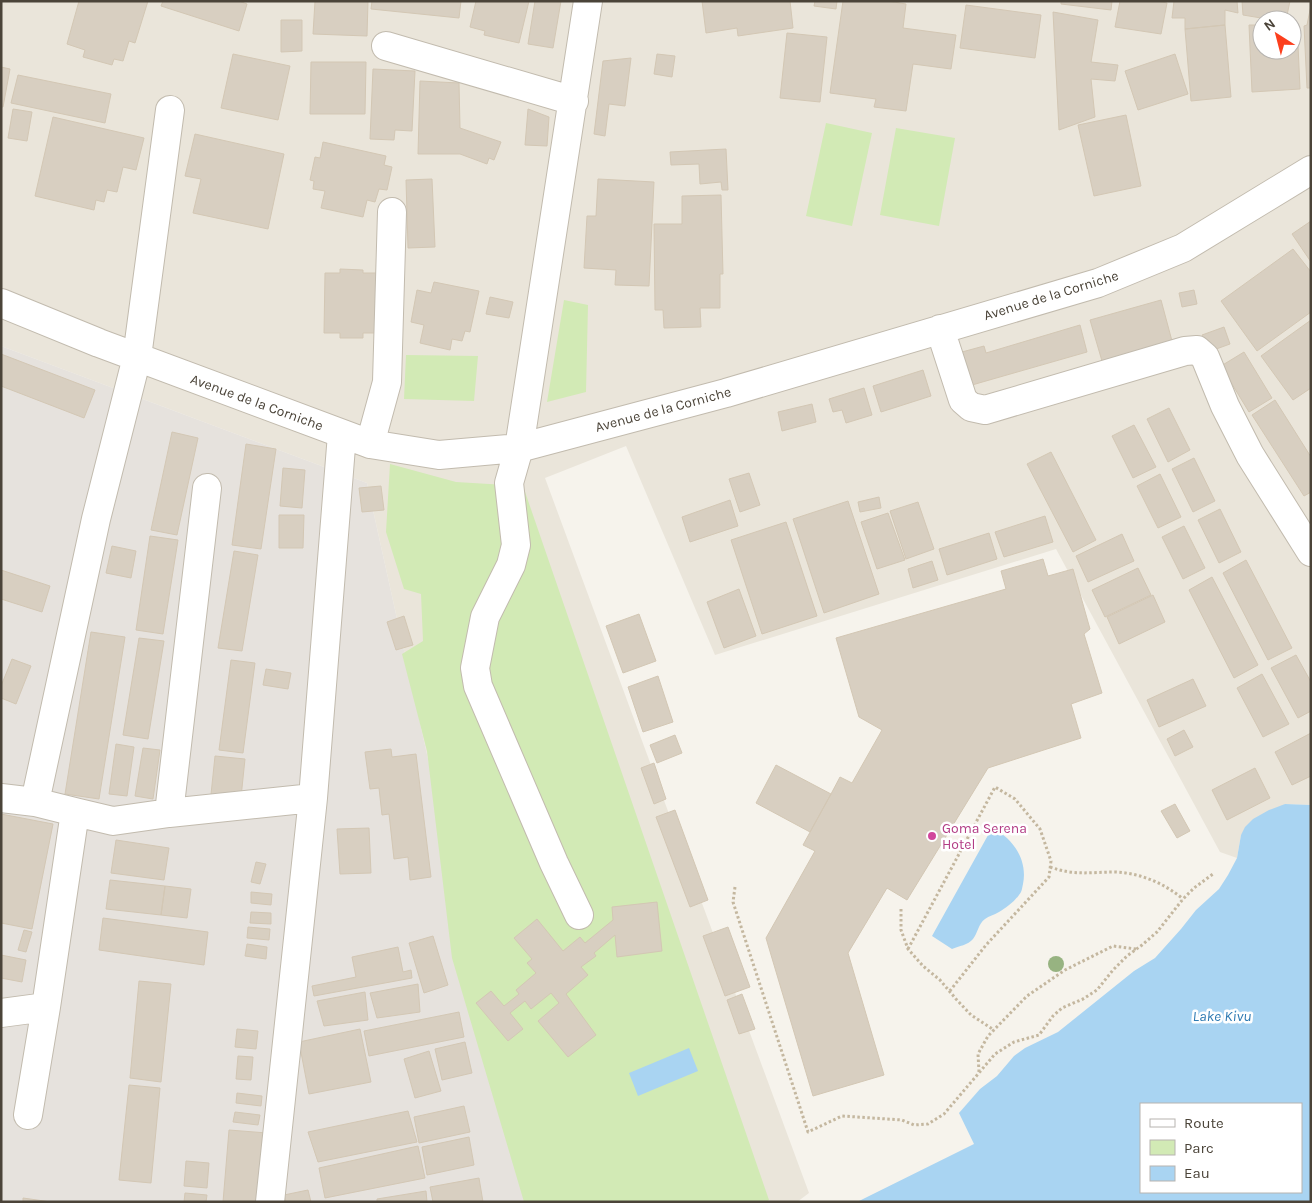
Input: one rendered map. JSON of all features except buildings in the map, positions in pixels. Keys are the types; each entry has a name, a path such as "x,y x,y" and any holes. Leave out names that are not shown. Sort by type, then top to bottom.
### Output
{"street":[{"path":"579,914 554,863 478,686 475,668 485,617 511,566 516,545 509,483 519,448 588,1"},
{"path":"386,46 574,101"},
{"path":"35,802 96,519 137,357 170,110"},
{"name":"Avenue de la Corniche","path":"1,302 137,357 370,444 439,455 519,448 726,393 1098,283 1174,251 1311,170"},
{"path":"370,444 387,382 392,212"},
{"path":"940,329 963,400 971,407 985,410 1197,350 1205,357 1225,406 1250,455 1311,552"},
{"path":"270,1202 313,798 342,434"},
{"path":"169,813 207,488"},
{"path":"1,798 35,802 114,821 169,813 313,798"},
{"path":"28,1115 75,812"},
{"path":"1,1013 46,1007"}],"path":[{"path":"908,949 994,787 1015,799 1040,829 1051,861 1049,877 986,944 949,992"},
{"path":"1050,867 1065,873 1116,872 1144,877 1169,887 1183,899"},
{"path":"735,886 733,902 808,1132 842,1116 902,1120 914,1125 928,1124 944,1114 995,1054 1014,1042 1039,1035 1053,1016 1062,1008 1083,999 1097,990 1127,956 1157,932 1194,888 1213,874"},
{"path":"902,908 901,930 908,949 971,1014 994,1030"},
{"path":"979,1073 978,1054 988,1036 1027,996 1065,970 1112,946 1136,949"}],"shaded area":[{"path":"1,1 1311,1 1311,805 1285,804 1241,835 1237,858 1220,852 1056,549 715,655 626,446 545,478 809,1193 797,1202 526,1202 367,483 1,346"},
{"path":"1,346 367,483 526,1202 1,1202"}],"green space":[{"path":"826,123 872,133 852,226 806,216"},
{"path":"896,128 955,138 939,226 880,215"},
{"path":"564,300 588,305 586,392 547,402"},
{"path":"406,355 478,356 474,401 404,399"},
{"path":"390,464 456,482 523,486 769,1200 766,1202 524,1202 452,958 427,751 402,654 423,641 421,594 404,589 386,532"}],"water":[{"name":"Lake Kivu","path":"1285,804 1311,805 1311,1202 857,1202 974,1144 959,1113 980,1089 997,1076 1014,1056 1025,1048 1058,1032 1134,971 1155,958 1196,910 1219,889 1237,858 1241,835 1245,827 1253,819"},
{"path":"992,828 1000,832 1012,844 1021,858 1024,875 1021,891 1007,907 983,921 971,941 952,949 932,936"},
{"path":"689,1048 698,1071 638,1096 629,1073"}],"place":[{"name":"Goma Serena Hotel","path":"932,836"}]}
